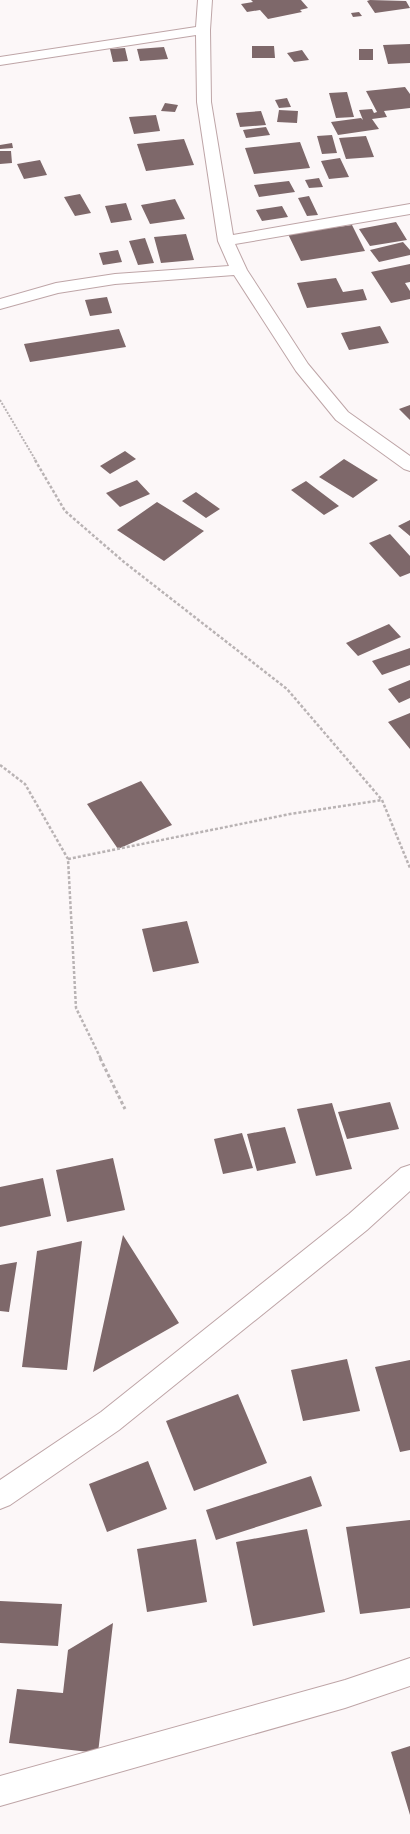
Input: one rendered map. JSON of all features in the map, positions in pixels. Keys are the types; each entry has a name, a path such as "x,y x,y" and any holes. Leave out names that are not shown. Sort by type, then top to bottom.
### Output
{"street":[{"path":"205,0 203,30 204,102 226,241 239,270 302,367 342,416 410,465"},
{"path":"0,61 203,30"},
{"path":"226,241 410,209"},
{"path":"0,304 56,288 115,279 239,270"},
{"path":"0,1496 110,1421 358,1222 410,1176"},
{"path":"0,1791 345,1694 410,1672"}],"path":[{"path":"0,400 65,511 124,562 287,690 382,800 410,868"},
{"path":"0,765 25,784 68,859 76,1008 124,1109"},
{"path":"68,859 290,814 382,800"}],"building":[{"path":"251,0 301,0 308,8 300,10 302,12 268,19 260,10 247,12 241,4 253,2"},
{"path":"367,1 406,1 410,8 375,13"},
{"path":"359,12 362,16 353,17 351,13"},
{"path":"410,44 410,63 388,64 383,45"},
{"path":"252,46 274,46 275,58 252,58"},
{"path":"164,47 168,59 140,61 137,49"},
{"path":"125,48 128,61 113,62 110,49"},
{"path":"359,49 373,49 373,60 359,60"},
{"path":"302,50 309,60 294,62 287,53"},
{"path":"405,87 410,94 410,108 384,111 387,117 372,119 379,129 338,135 331,122 361,118 363,120 359,110 372,109 374,113 377,112 366,91"},
{"path":"347,92 354,117 336,118 329,93"},
{"path":"287,98 291,107 279,108 275,100"},
{"path":"165,103 178,105 175,112 161,111"},
{"path":"279,110 298,111 297,123 277,122"},
{"path":"261,111 266,125 240,127 236,113"},
{"path":"156,115 160,131 134,134 129,117"},
{"path":"266,127 270,135 246,138 243,130"},
{"path":"332,135 337,153 322,154 317,136"},
{"path":"366,136 374,157 346,159 339,138"},
{"path":"184,139 194,165 146,171 137,144"},
{"path":"300,142 310,168 254,174 245,148"},
{"path":"12,143 13,148 0,149 0,145"},
{"path":"0,151 11,151 12,163 0,164"},
{"path":"340,158 349,177 329,179 321,161"},
{"path":"40,160 47,175 24,179 17,164"},
{"path":"319,178 323,187 309,188 305,180"},
{"path":"289,181 295,192 259,197 254,185"},
{"path":"80,194 91,213 75,216 64,197"},
{"path":"309,196 318,215 307,216 298,198"},
{"path":"175,199 185,219 150,224 141,205"},
{"path":"126,203 132,220 111,223 105,206"},
{"path":"282,206 288,217 262,221 256,210"},
{"path":"396,222 407,240 370,246 359,229"},
{"path":"352,225 365,251 301,261 288,234"},
{"path":"186,234 194,260 161,263 154,237"},
{"path":"145,238 154,263 138,265 129,241"},
{"path":"403,242 410,250 410,255 379,262 370,250"},
{"path":"118,250 122,262 103,265 99,253"},
{"path":"410,264 410,282 405,283 410,291 410,299 391,303 371,272"},
{"path":"336,278 343,292 363,289 367,300 307,308 297,283"},
{"path":"107,297 112,313 90,316 85,300"},
{"path":"380,326 389,343 349,350 341,333"},
{"path":"119,329 126,347 30,362 24,344"},
{"path":"410,405 410,420 399,409"},
{"path":"125,451 136,459 110,474 100,466"},
{"path":"344,459 378,480 353,498 319,477"},
{"path":"137,480 150,494 120,507 106,493"},
{"path":"306,481 339,506 324,515 291,490"},
{"path":"196,492 220,509 206,518 182,501"},
{"path":"157,502 204,531 164,561 117,530"},
{"path":"410,520 410,536 398,526"},
{"path":"390,534 410,556 410,573 400,577 369,543"},
{"path":"389,624 401,637 358,656 346,643"},
{"path":"410,648 410,665 382,675 372,661"},
{"path":"410,680 410,698 399,703 388,689"},
{"path":"410,713 410,749 388,722"},
{"path":"141,781 172,825 118,849 87,804"},
{"path":"187,921 199,963 153,972 142,929"},
{"path":"390,1102 399,1129 347,1139 338,1112"},
{"path":"332,1103 352,1169 316,1176 297,1109"},
{"path":"285,1127 296,1163 257,1171 247,1134"},
{"path":"242,1133 253,1168 223,1174 214,1139"},
{"path":"113,1158 125,1210 67,1222 56,1170"},
{"path":"43,1178 51,1216 0,1227 0,1187"},
{"path":"123,1235 179,1323 93,1372"},
{"path":"82,1241 67,1370 22,1367 37,1251"},
{"path":"17,1262 9,1312 0,1311 0,1265"},
{"path":"347,1359 360,1411 303,1421 291,1370"},
{"path":"410,1360 410,1450 400,1452 375,1367"},
{"path":"238,1394 267,1463 194,1491 166,1421"},
{"path":"148,1461 167,1509 107,1532 89,1484"},
{"path":"311,1476 322,1506 216,1540 206,1510"},
{"path":"410,1520 410,1608 360,1614 346,1527"},
{"path":"307,1529 325,1612 253,1626 236,1542"},
{"path":"196,1539 207,1602 147,1612 137,1549"},
{"path":"0,1601 62,1604 58,1646 0,1643"},
{"path":"113,1623 98,1753 9,1743 17,1689 63,1693 68,1650"},
{"path":"410,1746 410,1815 391,1752"}]}
